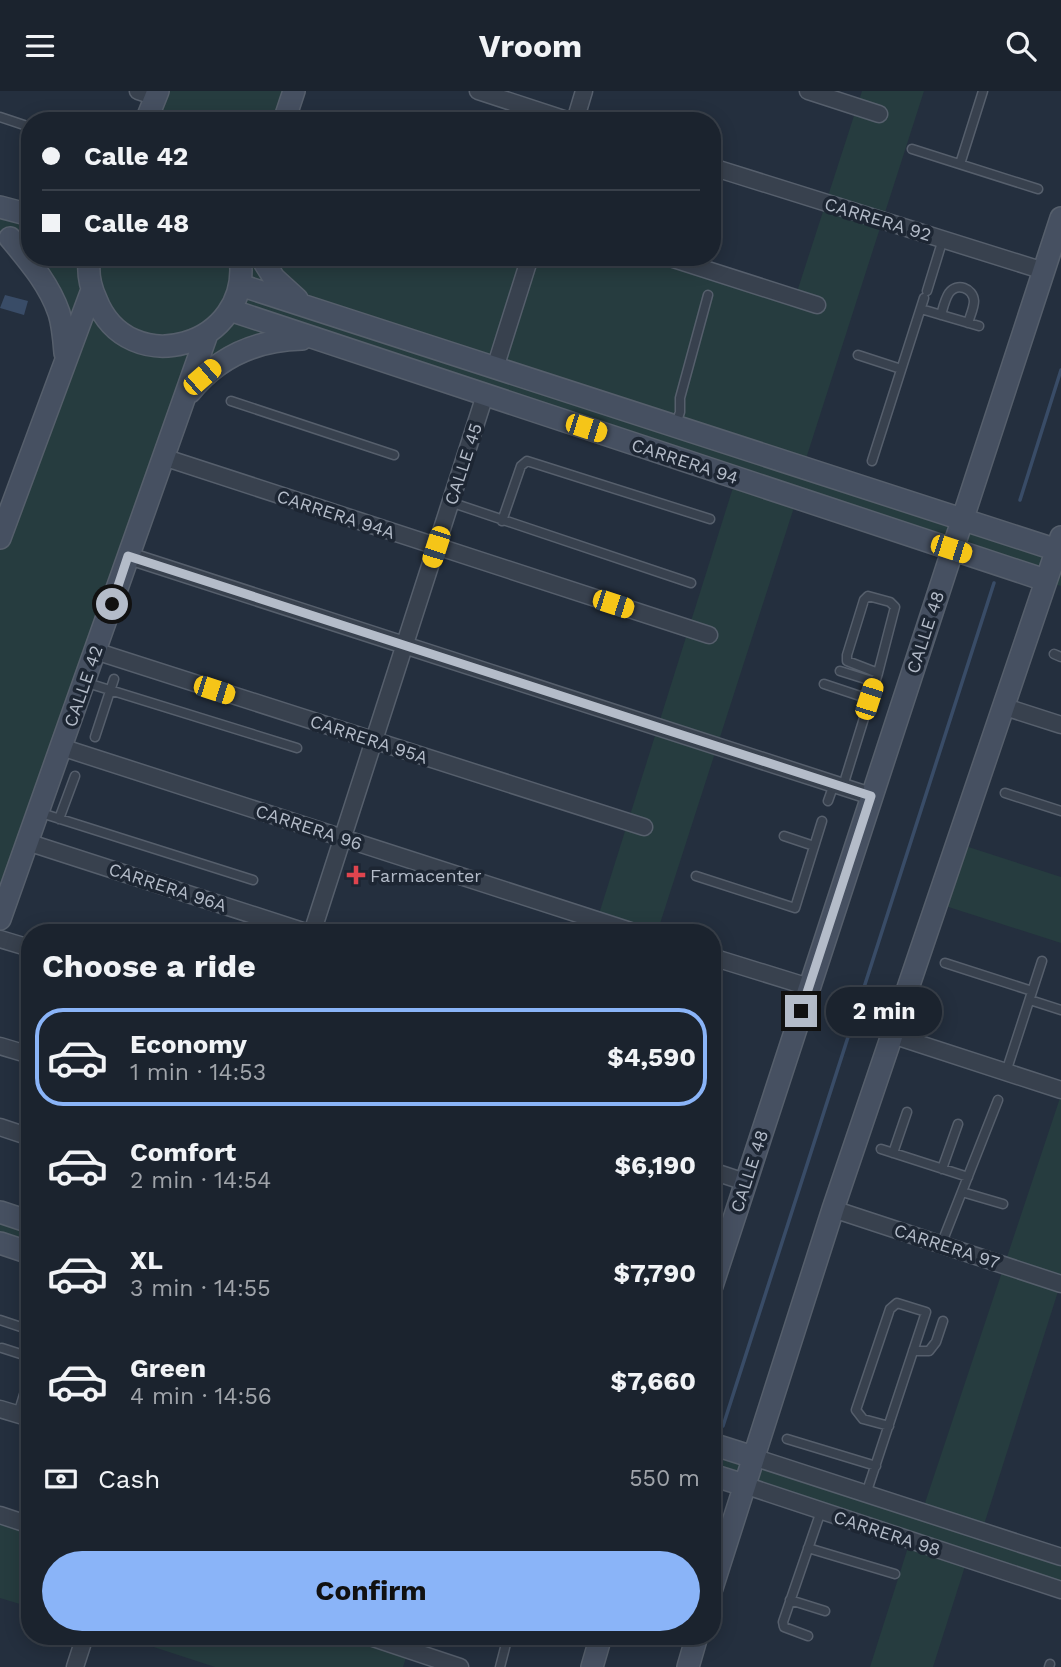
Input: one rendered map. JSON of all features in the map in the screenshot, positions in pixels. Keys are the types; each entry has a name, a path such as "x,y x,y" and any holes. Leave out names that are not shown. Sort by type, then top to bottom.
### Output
{"street":[{"path":"287,112 295,91"},
{"path":"478,91 544,112"},
{"path":"576,112 584,91"},
{"path":"808,91 879,114"},
{"path":"148,112 151,93"},
{"name":"CARRERA 92","path":"721,170 1044,271"},
{"path":"3,208 21,207"},
{"path":"3,208 21,213"},
{"name":"CALLE 48","path":"721,1244 746,1182 1061,218"},
{"path":"33,266 52,295 60,316 66,357"},
{"path":"86,266 98,306 122,333 155,346 174,346 207,334 230,310 240,285 240,266"},
{"path":"267,266 283,288 318,310"},
{"path":"495,368 527,266"},
{"path":"695,266 817,305"},
{"name":"CARRERA 94","path":"240,285 962,520 1060,547"},
{"path":"0,538 92,290"},
{"name":"CARRERA 94","path":"230,310 1053,583"},
{"name":"CALLE 42","path":"0,919 207,334"},
{"path":"181,406 202,377 231,356 256,345 283,340 319,341"},
{"name":"CALLE 45","path":"313,924 485,395"},
{"name":"CARRERA 94A","path":"163,457 709,635"},
{"path":"721,1559 833,1209 1002,706 1053,583 1060,547"},
{"path":"128,556 871,796"},
{"name":"CARRERA 95A","path":"95,651 644,827"},
{"path":"1002,706 1061,725"},
{"name":"CARRERA 96","path":"61,747 609,924"},
{"name":"CARRERA 96A","path":"27,842 282,924"},
{"path":"0,939 21,945"},
{"path":"721,960 809,987"},
{"path":"892,1035 1061,1090"},
{"path":"0,1046 21,1052"},
{"path":"0,1127 21,1134"},
{"path":"721,1174 746,1182"},
{"name":"CARRERA 97","path":"833,1209 1061,1284"},
{"path":"0,1212 21,1219"},
{"path":"0,1243 21,1250"},
{"path":"0,1409 21,1415"},
{"name":"CARRERA 98","path":"721,1447 1061,1557"},
{"name":"CARRERA 98","path":"721,1478 1061,1590"},
{"path":"0,1515 21,1522"},
{"path":"75,1667 82,1645"},
{"path":"394,1645 460,1667"},
{"path":"592,1667 598,1645"},
{"path":"688,1667 694,1645"}],"lane":[{"path":"960,164 983,91"},
{"path":"0,117 21,124"},
{"path":"912,149 1038,189"},
{"path":"872,461 943,239"},
{"path":"941,315 948,294 955,288 964,288 971,292 974,301 968,323"},
{"path":"675,427 680,412 680,398 708,295"},
{"path":"921,309 979,327"},
{"path":"858,355 901,369"},
{"path":"232,401 394,455"},
{"path":"502,521 521,467 527,461 710,519"},
{"path":"450,502 691,583"},
{"path":"828,801 838,785 875,682 878,673 895,607 890,602 868,596 864,600 847,661 878,673"},
{"path":"840,671 875,682"},
{"path":"95,737 114,679"},
{"path":"84,682 297,748"},
{"path":"824,684 869,699"},
{"path":"59,819 75,776"},
{"path":"1005,793 1061,811"},
{"path":"38,811 253,880"},
{"path":"696,876 795,908 822,821"},
{"path":"784,836 814,846"},
{"path":"1006,1072 1042,961"},
{"path":"945,963 1061,1010"},
{"path":"941,1245 998,1100"},
{"path":"893,1153 907,1112"},
{"path":"942,1169 958,1123"},
{"path":"881,1149 968,1177"},
{"path":"962,1192 1003,1204"},
{"path":"866,1494 876,1466 914,1351 926,1312 897,1303 890,1309 856,1410 863,1419 889,1426"},
{"path":"0,1320 21,1327"},
{"path":"914,1351 929,1351 936,1342 943,1321"},
{"path":"2,1348 21,1354"},
{"path":"787,1439 876,1466"},
{"path":"808,1636 784,1627 783,1622 821,1511"},
{"path":"808,1548 895,1574"},
{"path":"790,1600 825,1611"},
{"path":"500,1667 506,1645"}],"green space":[{"path":"158,91 294,91 287,112 150,112"},
{"path":"862,91 924,91 803,468 1061,552 1061,586 797,498 660,924 596,924 736,478 301,339 202,377 0,919 0,538 66,357 60,316 28,266 695,266 795,298"},
{"path":"0,207 21,207 21,255 10,238 0,235"},
{"path":"956,843 1061,877 1061,943 936,903"},
{"path":"1061,1095 1061,1282 982,1531 1061,1557 1061,1590 967,1560 933,1667 870,1667 910,1541 721,1478 721,1447 922,1512"},
{"path":"0,1212 21,1219 21,1250 0,1243"},
{"path":"0,1515 21,1522 21,1604 0,1598"},
{"path":"148,1645 410,1645 403,1667 215,1667"}],"water":[{"path":"5,295 28,301 24,315 0,308"}],"waterway":[{"path":"1020,500 1061,370"},
{"path":"723,1426 994,583"}],"place":[{"name":"Farmacenter","path":"356,875"}],"route":[{"path":"112,604 128,556 871,796 801,1011"}]}
